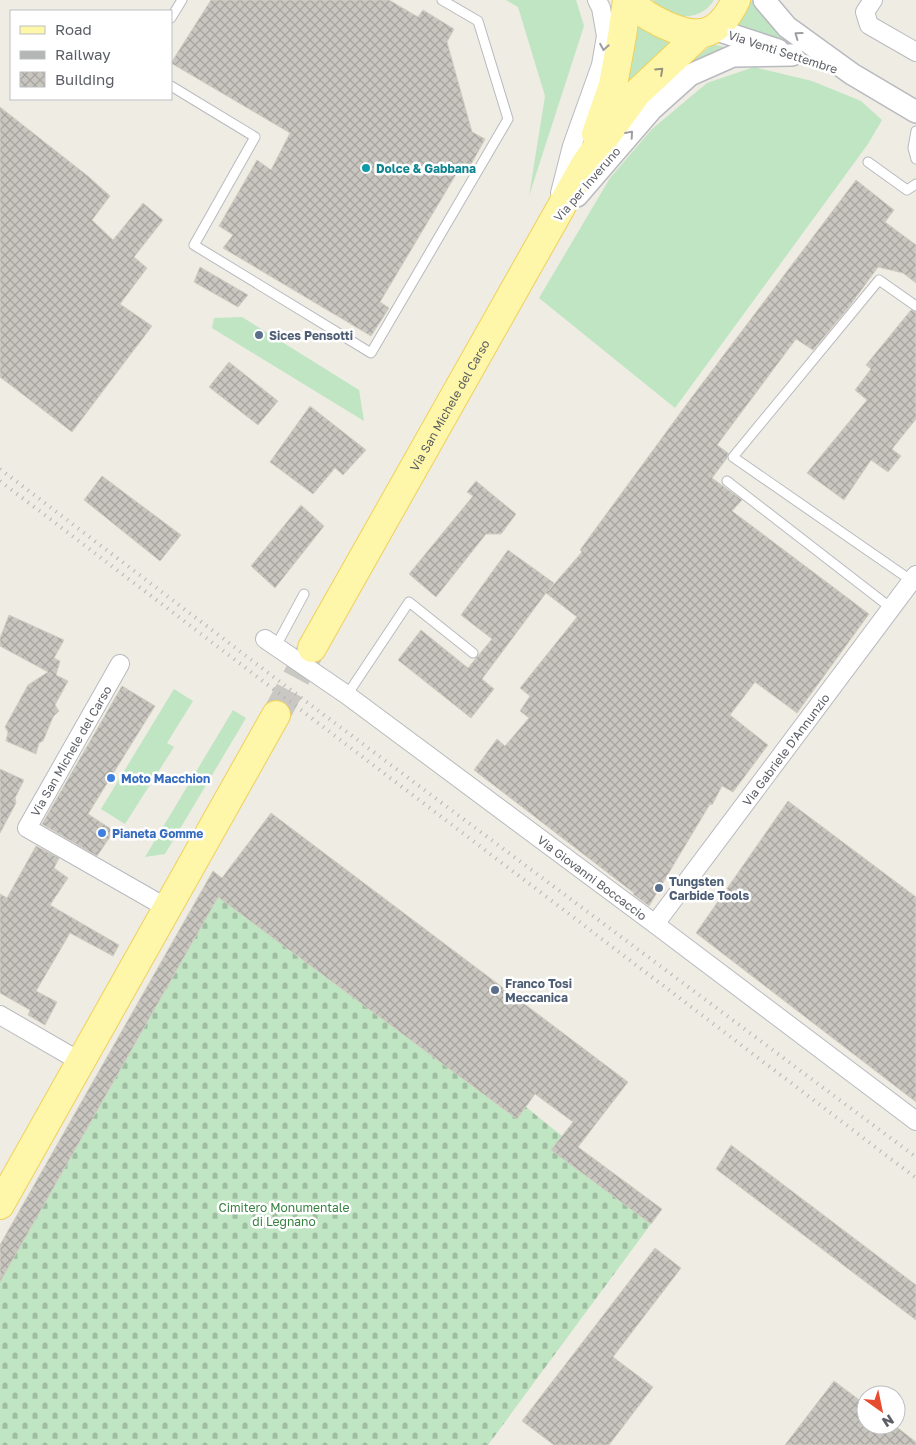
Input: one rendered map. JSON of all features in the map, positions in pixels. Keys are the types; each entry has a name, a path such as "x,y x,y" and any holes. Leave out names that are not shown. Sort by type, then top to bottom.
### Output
{"main road":[{"name":"Via per Inveruno","path":"586,163 613,85 626,0"},
{"path":"632,0 646,15 672,28 692,34 707,31"},
{"name":"Via per Inveruno","path":"586,163 636,93 730,12 736,0"},
{"name":"Via San Michele del Carso","path":"312,648 586,163"},
{"path":"0,1205 276,715"}],"street":[{"name":"Via per Inveruno","path":"552,224 572,146 601,65 606,36 601,8 597,0"},
{"name":"Via Venti Settembre","path":"764,0 787,27 852,74 916,112"},
{"path":"873,0 865,12 869,25 916,52"},
{"name":"Via Venti Settembre","path":"707,31 852,74"},
{"name":"Via per Inveruno","path":"552,224 652,109 690,75 733,56 792,55"},
{"name":"Via Gabriele D'Annunzio","path":"655,924 914,578"},
{"name":"Via Giovanni Boccaccio","path":"271,643 347,695 916,1121"},
{"name":"Via San Michele del Carso","path":"120,664 27,828 167,908"},
{"path":"0,1015 81,1062"}],"lane":[{"path":"172,16 182,0"},
{"path":"172,87 255,137 194,245 371,353 508,119 478,21 442,0"},
{"path":"916,131 913,148 916,159"},
{"path":"868,162 907,190 916,184"},
{"path":"914,578 733,458 880,280 916,306"},
{"path":"727,481 892,608"},
{"path":"271,643 304,594"},
{"path":"347,695 409,602 473,653"}],"green space":[{"path":"506,0 576,0 584,26 529,196 545,96 518,7"},
{"path":"653,0 714,0 701,13 684,16 667,12"},
{"path":"746,0 751,0 779,32 807,51 731,28"},
{"path":"636,20 679,43 629,87 623,85"},
{"path":"713,44 728,48 644,100"},
{"path":"754,67 812,81 861,101 882,120 868,144 675,408 539,298 610,178 652,129 707,83"},
{"path":"242,317 359,390 364,421 212,328 214,318"},
{"path":"174,689 193,701 167,743 174,747 125,824 101,809"},
{"path":"233,710 246,718 165,854 145,857"},
{"name":"Cimitero Monumentale di Legnano","path":"213,871 562,1136 662,1209 488,1445 0,1445 0,1245"}],"building":[{"name":"Dolce & Gabbana","path":"211,0 389,0 418,17 423,10 454,29 447,42 472,132 485,139 468,170 461,166 380,302 389,308 371,336 223,248 233,235 219,226 257,160 271,170 290,133 172,64"},
{"path":"0,107 89,177 110,196 92,220 113,240 143,203 163,220 134,257 147,268 120,304 152,326 72,432 0,377"},
{"path":"856,180 894,210 885,222 916,245 916,283 903,273 878,267 848,308 813,350 796,339 717,445 728,453 727,458 712,478 742,500 732,511 869,614 797,713 755,682 730,715 768,745 733,792 722,786 649,906 474,770 497,739 505,746 529,718 520,711 530,696 520,688 577,617 546,593 482,679 494,689 471,718 398,660 421,630 468,668 492,639 461,615 508,550 554,583 548,591 582,552 580,550 689,401"},
{"path":"200,267 248,295 238,307 194,282"},
{"path":"911,310 916,312 916,419 892,449 901,456 888,472 871,460 844,500 807,473 867,400 855,390 871,369 866,365"},
{"path":"229,362 278,401 258,425 209,387"},
{"path":"310,406 366,450 343,475 335,468 313,494 270,462"},
{"path":"102,476 181,535 160,561 84,500"},
{"path":"476,481 516,514 501,534 486,534 436,597 409,574 473,496 467,492"},
{"path":"301,505 324,526 275,588 251,566"},
{"path":"9,615 64,640 54,658 60,661 56,675 68,681 55,705 59,711 53,717 43,741 39,743 36,754 6,741 8,732 5,727 28,685 48,672 0,646 0,638"},
{"path":"122,686 155,706 88,814 114,831 97,856 42,824"},
{"path":"0,769 24,780 15,798 16,803 0,833"},
{"path":"788,801 916,897 916,1102 696,933"},
{"path":"271,813 628,1082 578,1147 662,1209 651,1224 551,1150 573,1122 535,1094 517,1119 218,897 0,1282 0,1245 213,871 222,878"},
{"path":"36,846 59,858 54,868 68,878 50,905 119,945 113,956 70,933 36,991 57,1002 45,1025 28,1015 30,1010 0,993 0,894 7,898"},
{"path":"731,1145 916,1285 916,1320 716,1169"},
{"path":"655,1248 681,1268 613,1357 653,1387 609,1445 554,1445 522,1421"},
{"path":"834,1381 856,1398 856,1435 906,1434 916,1442 916,1445 785,1445"}],"tunnel":[{"path":"276,715 312,648"}],"railway":[{"path":"0,469 308,703 916,1157"},
{"path":"0,481 916,1178"}],"place":[{"name":"Dolce & Gabbana","path":"366,168"},
{"name":"Sices Pensotti","path":"259,335"},
{"name":"Moto Macchion","path":"111,778"},
{"name":"Pianeta Gomme","path":"102,833"},
{"name":"Tungsten Carbide Tools","path":"659,888"},
{"name":"Franco Tosi Meccanica","path":"495,990"}]}
